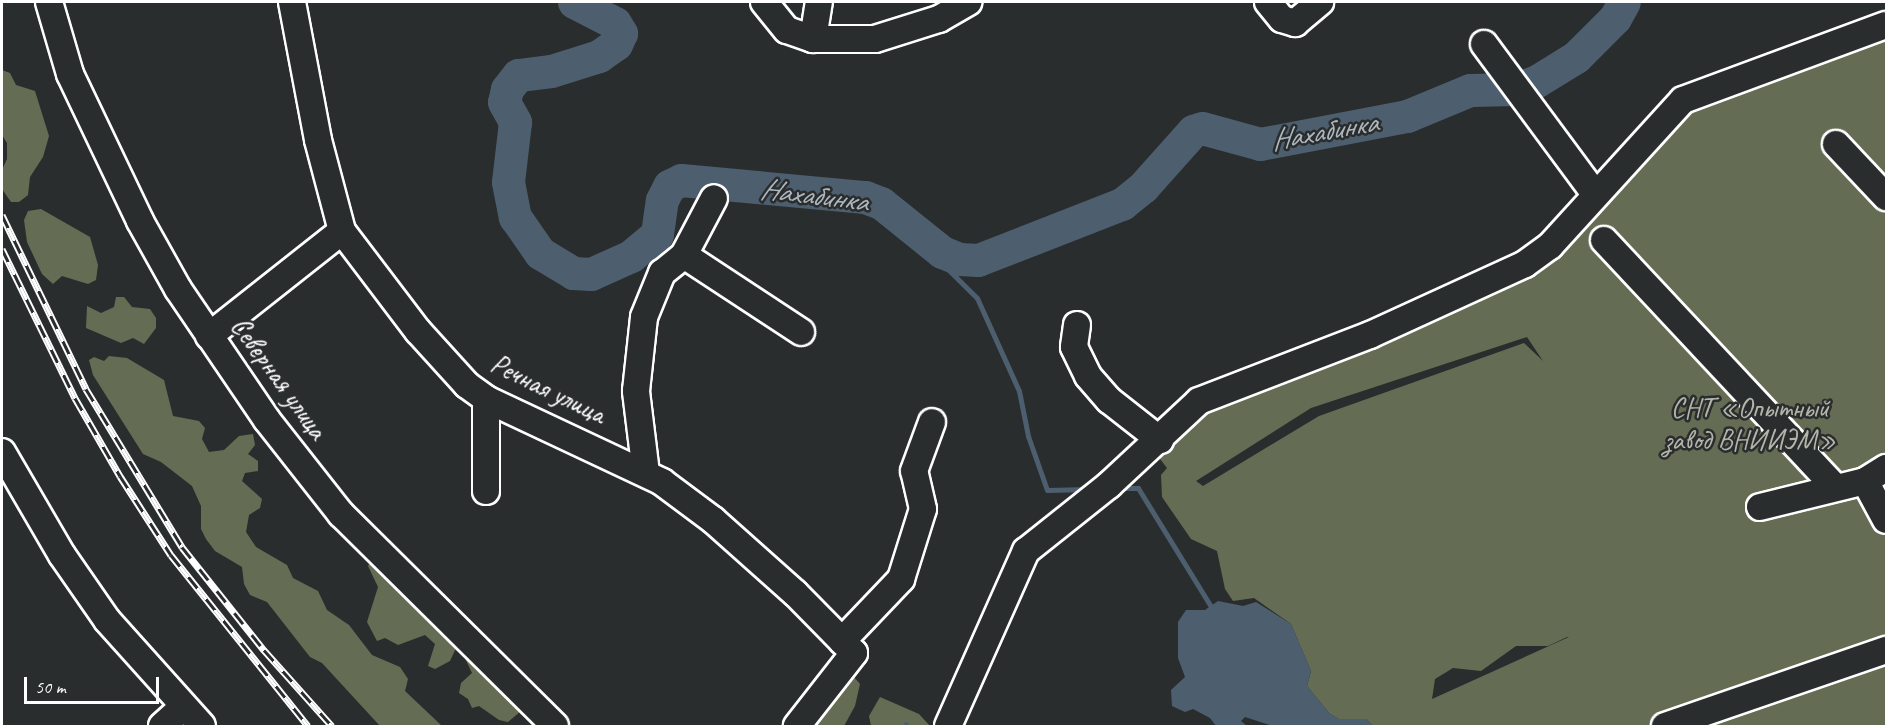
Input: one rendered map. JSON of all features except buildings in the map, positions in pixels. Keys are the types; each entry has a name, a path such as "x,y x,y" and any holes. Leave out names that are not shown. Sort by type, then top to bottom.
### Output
{"street":[{"name":"Северная улица","path":"48,2 70,74 119,178 178,289 267,420 341,514 555,726"},
{"name":"Речная улица","path":"292,2 318,140 342,231 425,339 467,385 486,399 646,473 713,520 848,647"},
{"path":"764,2 787,30 813,39 875,39 939,19 969,2"},
{"path":"813,39 819,2"},
{"path":"1268,2 1282,19 1295,22 1320,2"},
{"path":"948,726 1026,551 1160,440 1207,395 1370,335 1525,264 1550,246 1683,100 1887,25"},
{"path":"1484,44 1595,194"},
{"path":"1836,144 1887,197"},
{"path":"646,473 636,390 644,317 662,273 684,255 714,198"},
{"path":"209,336 342,231"},
{"path":"1604,240 1835,487"},
{"path":"684,255 801,332"},
{"path":"1077,325 1074,347 1088,376 1110,400 1160,440"},
{"path":"486,399 486,491"},
{"path":"797,726 848,647 901,579 923,509 914,471 932,422"},
{"path":"2,452 62,555 107,620 202,726"},
{"path":"1760,507 1876,475 1887,520"},
{"path":"1665,726 1887,650"},
{"path":"162,726 183,707"}],"green space":[{"name":"СНТ «Опытный завод ВНИИЭМ»","path":"1886,33 1886,726 1373,726 1366,719 1339,719 1330,714 1307,686 1311,671 1291,624 1254,598 1233,601 1225,589 1217,551 1191,539 1162,497 1161,475 1167,468 1157,455 1206,404 1505,282 1695,105","holes":["1527,337 1543,361 1524,343 1319,416 1203,486 1196,481 1311,408","1569,637 1432,699 1435,679 1453,668 1481,671 1516,646 1548,646"]},
{"path":"2,70 10,73 16,85 35,91 49,136 43,157 30,177 28,195 19,202 11,202 2,189 2,170 7,159 7,143 2,135"},
{"path":"41,209 90,237 98,265 96,280 88,284 62,276 53,284 42,274 27,242 24,220 28,211"},
{"path":"116,297 124,297 132,307 150,309 156,318 156,328 144,344 133,338 121,343 86,328 87,306 101,313 114,307"},
{"path":"109,356 127,358 164,380 173,416 199,421 205,428 202,439 209,452 224,450 239,436 253,434 255,445 248,454 258,461 258,471 245,473 242,481 262,499 260,508 249,515 246,532 256,547 287,565 293,578 318,591 327,610 349,625 372,655 400,667 408,679 405,691 442,726 380,726 322,663 310,657 267,602 250,595 244,584 242,567 215,551 206,539 201,529 201,506 192,486 161,462 143,454 93,375 89,360 94,357 104,361"},
{"path":"373,556 449,631 456,648 450,661 435,669 428,666 435,644 425,635 398,645 385,638 377,641 367,622 378,587 368,566"},
{"path":"468,652 517,702 521,711 508,722 499,720 479,706 472,708 468,699 459,693 461,683 472,673 464,656"},
{"path":"848,670 860,684 855,706 844,726 813,726"},
{"path":"880,697 919,714 930,726 871,726 869,716"}],"water":[{"path":"1218,601 1243,606 1256,602 1291,624 1311,671 1307,686 1330,714 1339,719 1366,719 1373,726 1273,726 1245,717 1241,721 1247,726 1216,726 1210,718 1193,709 1185,712 1172,706 1171,690 1185,677 1178,658 1178,622 1186,610 1205,610"}],"waterway":[{"name":"Нахабинка","path":"574,2 615,23 621,33 616,44 599,56 551,71 518,75 507,89 504,102 515,122 508,182 515,217 540,253 573,273 591,274 631,256 657,234 662,200 669,186 681,180 865,197 881,203 942,252 959,259 978,260 1122,204 1143,187 1193,131 1202,128 1260,144 1407,116 1470,90 1516,89 1537,81 1576,57 1615,18 1624,2"},
{"path":"881,203 977,298 1019,391 1028,436 1047,490 1089,489"},
{"path":"1117,488 1138,488 1213,610"}],"railway":[{"path":"2,215 86,389 182,547 264,650 332,726"},
{"path":"2,249 75,398 120,476 171,555 308,726"}]}
